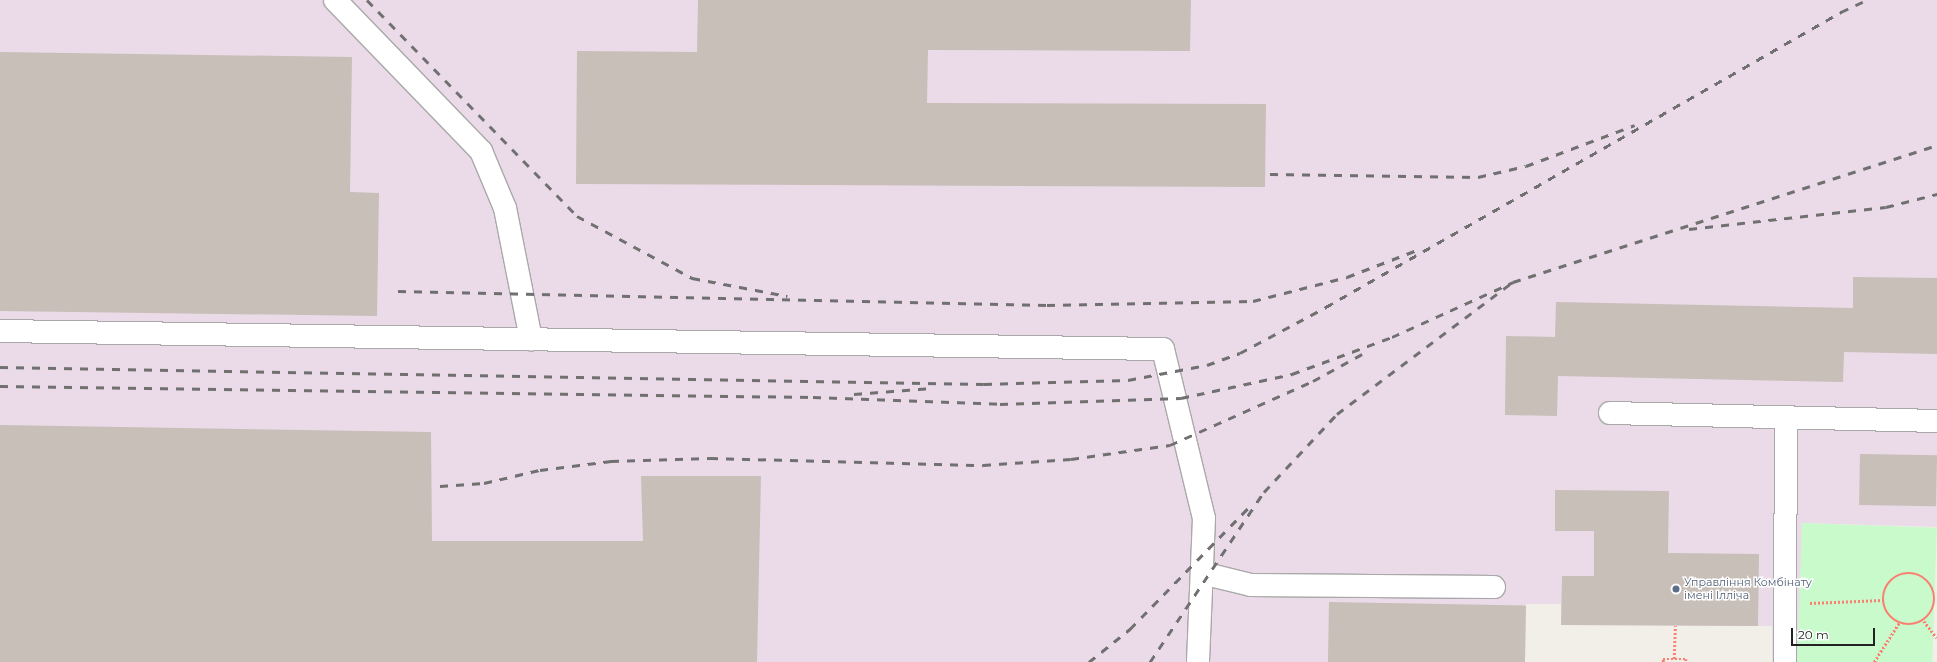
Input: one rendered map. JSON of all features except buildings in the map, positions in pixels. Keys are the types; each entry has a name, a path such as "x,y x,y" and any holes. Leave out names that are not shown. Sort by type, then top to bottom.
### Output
{"lane":[{"path":"335,0 481,151 505,208 531,339"},
{"path":"0,331 1163,349 1204,518 1198,662"},
{"path":"1610,413 1937,421"},
{"path":"1784,662 1786,417"},
{"path":"1202,573 1251,584 1494,587"}],"path":[{"path":"1908,573 1927,580 1936,598 1930,615 1924,621 1916,624 1899,623 1885,610 1883,600 1890,581 1908,573"},
{"path":"1810,603 1883,600"},
{"path":"1924,621 1937,638"},
{"path":"1874,662 1899,623"},
{"path":"1674,659 1675,626"},
{"path":"1663,662 1663,659 1686,659 1686,662"}],"shaded area":[{"path":"0,0 1937,0 1937,527 1802,523 1800,662 1772,662 1772,626 1561,625 1561,604 1526,604 1525,662 0,662"}],"green space":[{"path":"1802,523 1937,528 1932,662 1797,662"}],"railway":[{"path":"367,0 577,216 692,278 787,296"},
{"path":"0,367 984,384 1128,380 1207,365 1240,353 1326,307 1841,12 1867,0"},
{"path":"1270,174 1478,177 1526,166 1635,125"},
{"path":"1150,662 1264,492 1337,414 1513,282 1937,145"},
{"path":"1689,229 1886,207 1937,194"},
{"path":"398,291 1047,305 1253,301 1347,277 1417,250"},
{"path":"0,386 813,397 1000,404 1181,398 1292,374 1392,337 1513,282"},
{"path":"440,486 484,483 540,470 611,461 710,458 983,465 1071,459 1170,445 1313,381 1366,352"},
{"path":"854,394 932,388"},
{"path":"1089,662 1130,629 1249,507"}],"place":[{"name":"Управління Комбінату імені Ілліча","path":"1676,589"}]}
